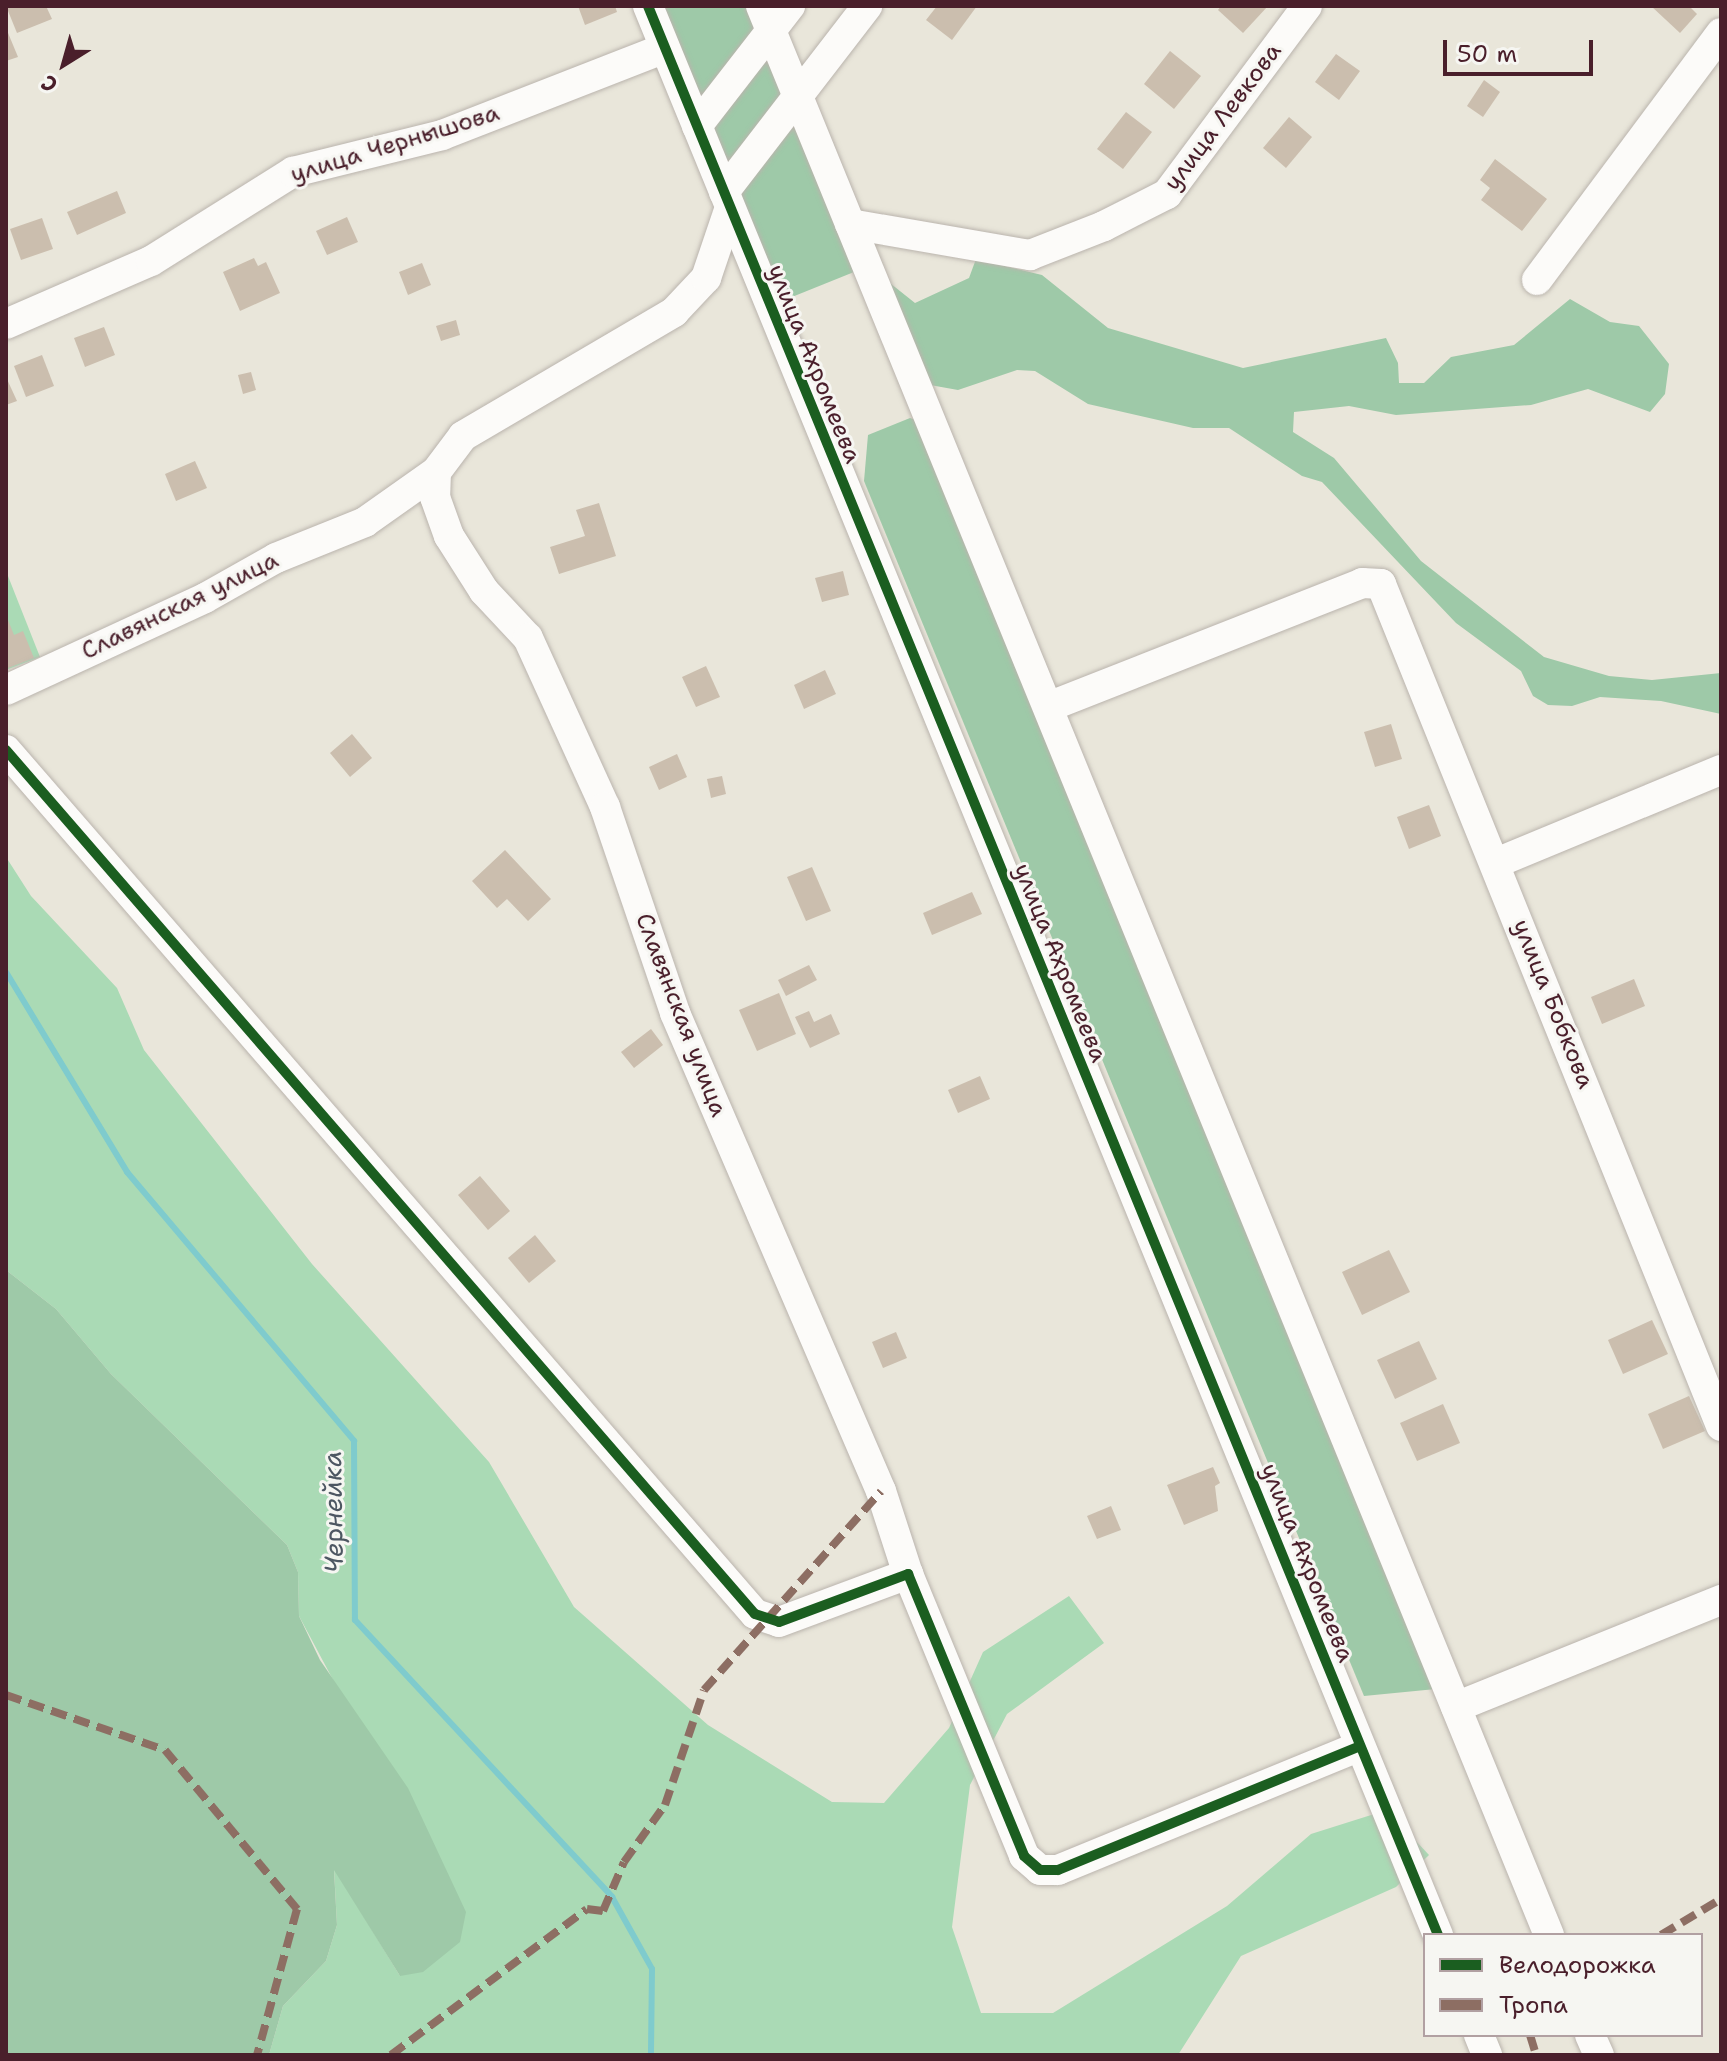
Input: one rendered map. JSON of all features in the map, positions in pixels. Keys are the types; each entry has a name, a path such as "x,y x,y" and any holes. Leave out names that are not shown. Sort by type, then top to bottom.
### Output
{"street":[{"name":"улица Ахромеева","path":"648,6 1437,1933"},
{"path":"697,126 766,18 790,6"},
{"name":"Славянская улица","path":"6,690 205,598 276,558 365,522 436,472 463,436 674,312 706,278 727,201 798,96 867,6"},
{"name":"улица Левкова","path":"850,224 1030,255 1104,226 1167,194 1307,6"},
{"path":"766,18 1548,1933"},
{"path":"1537,280 1721,33"},
{"name":"улица Чернышова","path":"6,324 151,261 293,172 442,135 665,48"},
{"name":"Славянская улица","path":"436,472 435,497 449,536 484,591 528,638 605,807 675,1013 881,1491 908,1574 1024,1856 1040,1870 1058,1870 1360,1746"},
{"name":"улица Бобкова","path":"1048,707 1362,583 1381,584 1721,1426"},
{"path":"6,750 755,1614 779,1622 908,1574"},
{"path":"1496,863 1721,770"},
{"path":"1456,1707 1721,1600"}],"green space":[{"path":"663,6 746,6 854,272 782,301"},
{"path":"976,259 1042,275 1108,328 1243,368 1386,338 1398,363 1399,383 1424,383 1451,357 1514,345 1570,299 1610,322 1639,326 1669,364 1665,394 1650,412 1588,389 1531,405 1396,415 1349,406 1294,412 1293,432 1334,458 1421,561 1544,657 1609,676 1652,680 1721,673 1721,714 1661,701 1600,697 1572,706 1548,705 1533,696 1521,671 1456,623 1322,482 1302,476 1229,428 1193,428 1088,404 1035,371 1017,370 958,390 930,385 876,272 915,303 969,278"},
{"path":"910,418 938,427 1446,1688 1364,1696 864,481 868,435"},
{"path":"6,571 40,657 6,670"},
{"path":"6,857 31,896 117,988 144,1050 312,1264 489,1462 574,1607 708,1725 832,1802 884,1803 949,1728 983,1652 1069,1596 1104,1643 1007,1714 970,1785 952,1927 981,2013 1053,2013 1227,1906 1311,1834 1387,1810 1429,1855 1396,1887 1241,1956 1178,2055 269,2055 283,2006 326,1961 337,1925 334,1868 400,1976 347,1706 299,1616 298,1572 287,1545 111,1374 56,1309 6,1270"},
{"path":"6,1270 56,1309 111,1374 287,1545 298,1572 299,1616 320,1660 408,1788 466,1912 460,1942 423,1972 400,1976 334,1870 337,1925 326,1961 283,2006 269,2055 6,2055"}],"building":[{"path":"6,6 46,6 52,19 17,33"},
{"path":"578,6 615,6 617,12 585,25"},
{"path":"937,6 977,6 952,40 926,20"},
{"path":"1221,6 1268,6 1243,33 1218,10"},
{"path":"1651,6 1689,6 1697,14 1680,33"},
{"path":"6,28 18,57 6,61"},
{"path":"1170,51 1201,76 1174,109 1144,84"},
{"path":"1336,54 1360,71 1339,100 1315,82"},
{"path":"1484,80 1500,92 1483,117 1467,106"},
{"path":"1126,112 1152,132 1123,169 1097,149"},
{"path":"1289,117 1312,137 1286,168 1263,148"},
{"path":"1495,159 1547,199 1522,231 1481,200 1490,188 1480,180"},
{"path":"117,191 126,213 77,235 67,212"},
{"path":"347,217 358,242 327,255 316,231"},
{"path":"42,218 53,249 21,260 10,229"},
{"path":"254,258 258,266 266,262 280,293 240,311 223,272"},
{"path":"422,263 431,285 408,295 399,272"},
{"path":"456,320 460,335 441,341 436,326"},
{"path":"104,327 115,355 85,367 74,338"},
{"path":"42,355 54,386 26,397 14,366"},
{"path":"251,372 256,390 243,394 238,375"},
{"path":"6,377 17,401 6,405"},
{"path":"195,461 207,488 176,501 165,474"},
{"path":"599,503 616,556 559,574 550,547 585,536 576,510"},
{"path":"843,571 849,595 822,602 815,578"},
{"path":"6,615 14,635 23,631 34,658 8,668"},
{"path":"706,666 720,697 696,707 682,677"},
{"path":"825,670 836,694 804,709 794,685"},
{"path":"1391,724 1402,759 1375,767 1364,732"},
{"path":"352,734 372,758 350,777 330,753"},
{"path":"677,754 687,777 659,790 649,767"},
{"path":"722,776 726,794 711,798 707,779"},
{"path":"1429,805 1441,836 1409,849 1397,817"},
{"path":"505,850 551,899 528,921 507,899 497,908 472,881"},
{"path":"812,867 831,911 806,921 787,877"},
{"path":"972,892 982,914 932,935 923,913"},
{"path":"809,965 817,980 786,996 778,980"},
{"path":"1634,979 1645,1006 1602,1024 1591,997"},
{"path":"779,993 796,1034 757,1051 739,1010"},
{"path":"809,1011 814,1022 831,1014 840,1034 810,1048 795,1017"},
{"path":"651,1029 663,1045 634,1068 621,1052"},
{"path":"980,1076 990,1099 958,1113 948,1090"},
{"path":"480,1176 510,1211 488,1230 458,1195"},
{"path":"535,1235 556,1261 529,1283 508,1258"},
{"path":"1389,1250 1410,1292 1362,1315 1342,1272"},
{"path":"1652,1320 1668,1354 1623,1374 1608,1340"},
{"path":"896,1332 907,1358 883,1368 872,1342"},
{"path":"1419,1341 1437,1379 1395,1399 1377,1360"},
{"path":"1689,1396 1705,1431 1663,1449 1648,1414"},
{"path":"1443,1404 1460,1443 1417,1461 1400,1423"},
{"path":"1213,1467 1220,1483 1215,1486 1218,1511 1184,1525 1167,1485"},
{"path":"1111,1506 1121,1530 1097,1539 1087,1516"}],"waterway":[{"name":"Чернейка","path":"6,972 127,1172 354,1441 355,1620 612,1897 652,1969 651,2055"}],"marked path":[{"path":"391,2055 587,1909 603,1911 624,1862 665,1805 704,1690 881,1491"},
{"path":"6,1695 165,1750 297,1909 257,2055"},
{"path":"1664,1933 1721,1899"},
{"path":"1531,2037 1536,2055"}],"cycle path":[{"path":"648,6 1437,1933"},
{"path":"6,750 755,1614 779,1622 908,1574 1024,1856 1040,1870 1058,1870 1360,1746"}]}
